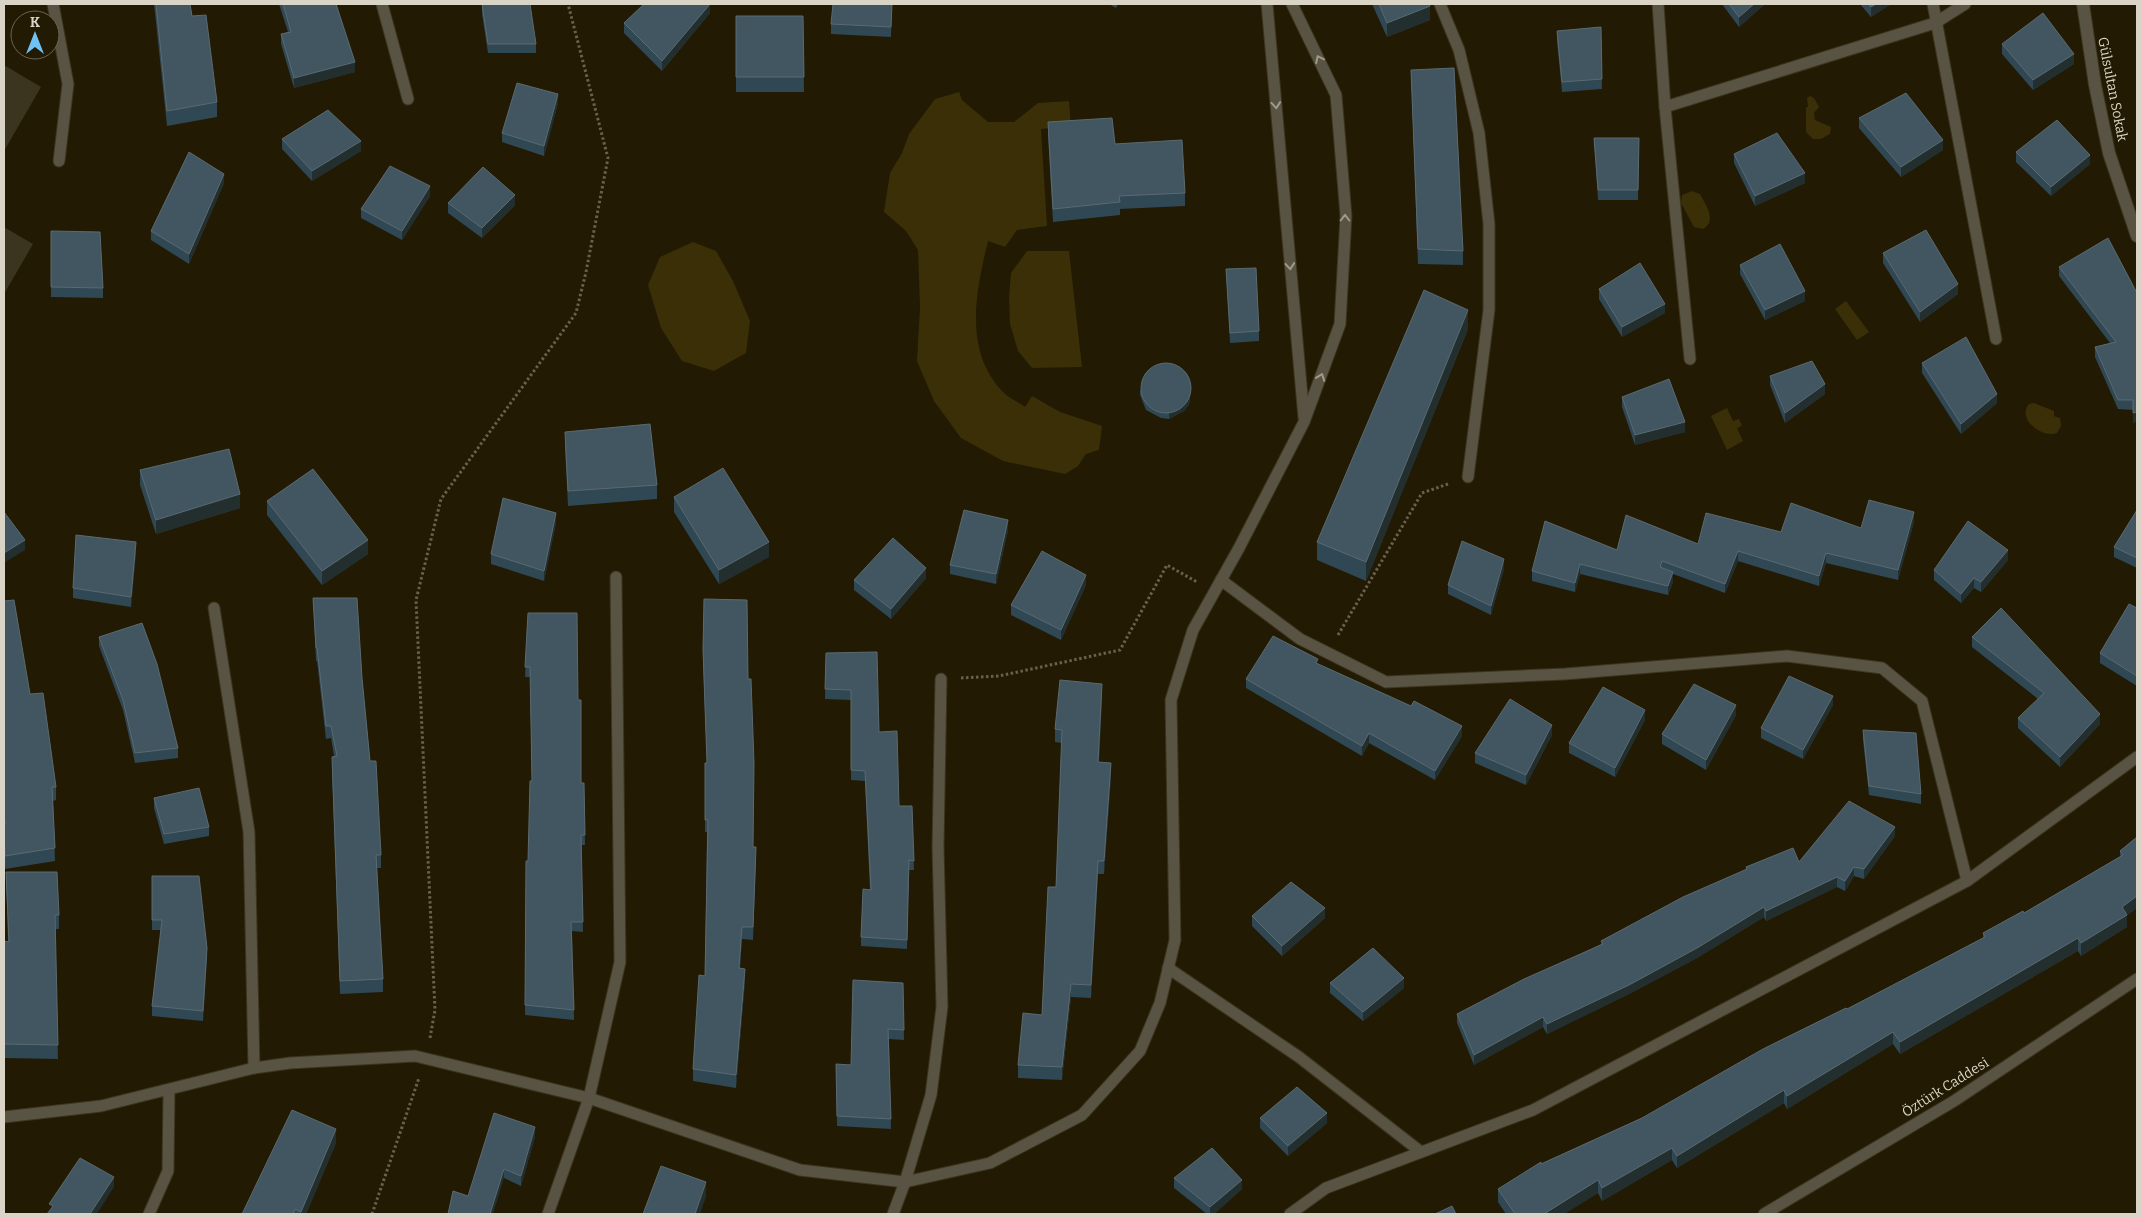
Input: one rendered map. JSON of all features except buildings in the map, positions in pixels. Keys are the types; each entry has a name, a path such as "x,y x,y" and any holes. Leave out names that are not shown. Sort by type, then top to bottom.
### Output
{"street":[{"name":"Gülsultan Sokak","path":"2083,4 2095,85 2109,153 2137,236"}],"lane":[{"path":"53,4 68,84 59,161"},
{"path":"382,4 408,99"},
{"path":"1267,4 1304,422"},
{"path":"4,1117 102,1106 254,1068 290,1063 415,1056 589,1098 800,1170 905,1182 990,1163 1082,1115 1140,1051 1160,1003 1175,940 1171,700 1193,630 1304,422 1340,324 1346,216 1336,95 1292,4"},
{"path":"1440,4 1459,50 1479,133 1489,224 1489,310 1468,477"},
{"path":"1658,4 1690,359"},
{"path":"1933,4 1935,23 1996,339"},
{"path":"1666,107 1935,23 1965,4"},
{"path":"548,1214 589,1098 620,962 616,577"},
{"path":"1221,580 1300,639 1386,682 1565,674 1787,656 1882,668 1922,702 1967,881"},
{"path":"214,608 249,832 254,1068"},
{"path":"893,1214 905,1182 931,1094 942,1007 938,847 940,679"},
{"path":"1290,1214 1326,1188 1533,1110 1967,881 2137,757"},
{"path":"1168,968 1300,1058 1421,1152"},
{"name":"Öztürk Caddesi","path":"1764,1214 1954,1101 2137,979"},
{"path":"149,1214 168,1172 169,1090"}],"path":[{"path":"372,1214 426,1059 435,1010 416,600 441,499 576,313 586,272 608,158 568,4"},
{"path":"1328,652 1422,493 1468,477"},
{"path":"940,679 999,676 1120,650 1167,565 1214,592"}],"shaded area":[{"path":"4,65 41,87 4,151"},
{"path":"959,92 962,100 988,122 1014,122 1038,103 1069,101 1071,126 1041,129 1047,226 1017,230 1005,247 988,241 980,280 976,320 982,358 990,376 1005,394 1025,407 1032,396 1060,412 1102,426 1099,450 1086,454 1078,466 1065,474 1003,461 961,438 934,401 917,361 920,307 918,250 906,231 884,212 890,173 902,153 909,134 935,99"},
{"path":"1810,96 1814,98 1819,107 1814,113 1815,120 1831,127 1830,134 1821,139 1813,139 1806,132 1807,98"},
{"path":"1692,191 1700,194 1709,212 1710,222 1703,229 1694,227 1681,203 1682,195"},
{"path":"4,227 33,244 4,294"},
{"path":"693,242 716,251 733,281 750,321 746,353 714,371 682,361 661,328 648,285 660,257"},
{"path":"1027,251 1069,251 1082,367 1032,368 1018,351 1010,324 1009,297 1011,273"},
{"path":"1846,301 1869,332 1857,340 1835,309"},
{"path":"2034,403 2054,411 2054,416 2060,418 2061,426 2057,433 2045,433 2028,421 2026,410 2029,404"},
{"path":"1727,408 1733,421 1739,419 1742,426 1737,428 1743,441 1727,450 1711,416"}]}
